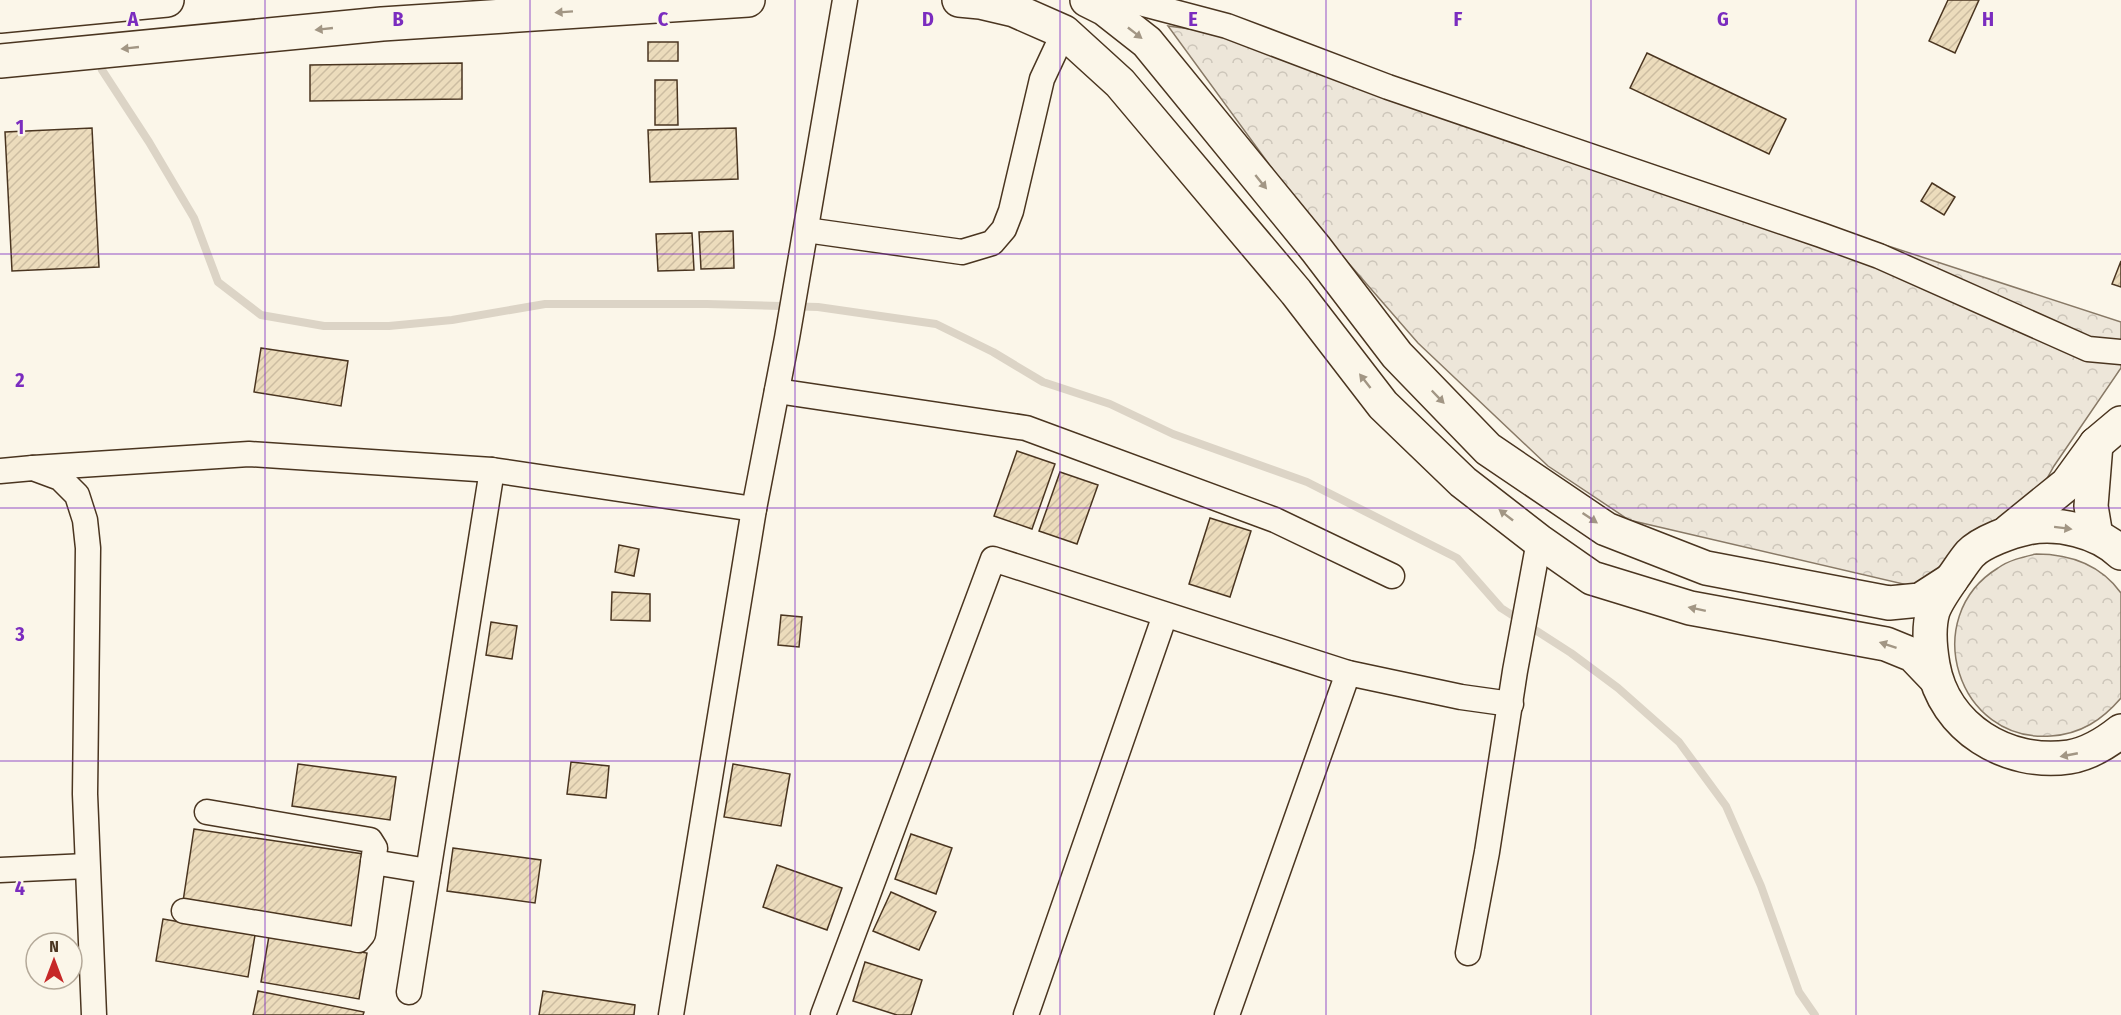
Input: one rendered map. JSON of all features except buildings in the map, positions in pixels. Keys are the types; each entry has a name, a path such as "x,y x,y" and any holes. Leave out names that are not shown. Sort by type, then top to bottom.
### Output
{"main road":[{"path":"0,16 166,0"},
{"path":"0,61 606,4 748,0"},
{"path":"959,0 1014,10 1064,32 1120,83 1296,292 1383,405 1463,482 1592,578 1690,608 1886,644 1913,655 1935,678"},
{"path":"1088,0 1105,9 1147,42 1316,249 1397,355 1479,440 1488,449 1606,529 1706,568 1889,603 1920,600 1951,580"},
{"path":"2121,423 2096,444 2067,484 2009,531 1972,552 1951,580 1933,611 1929,645 1935,678 1950,708 1973,734 2003,751 2036,758 2070,757 2102,745 2121,731"},
{"path":"2096,444 2091,506 2108,545"},
{"path":"2009,531 2035,526 2066,527 2108,545"}],"street":[{"path":"671,1015 754,509 787,338 845,0"},
{"path":"1128,0 1227,26 1388,87 1821,235 1879,256 2088,349 2121,352"},
{"path":"806,230 962,252 992,243 1004,229 1011,212 1042,79 1064,32"},
{"path":"777,391 1026,428 1275,520 1392,576"},
{"path":"0,471 249,453 492,470 754,509"},
{"path":"33,468 60,478 77,495 85,520 88,548 85,794 94,1015"},
{"path":"409,992 492,470"},
{"path":"1468,953 1487,852 1528,593 1539,540"},
{"path":"824,1015 993,560 1348,673 1461,697 1510,704"},
{"path":"1026,1015 1165,615"},
{"path":"1227,1015 1348,673"},
{"path":"184,911 358,940 364,930 374,862 374,843 364,838 207,812"},
{"path":"374,862 428,871"},
{"path":"0,870 87,866"}],"green space":[{"path":"1168,26 1227,34 1487,115 2121,322 2121,368 2054,466 2035,500 1916,587 1629,520 1548,466 1418,343 1304,212"},
{"path":"2036,554 2061,556 2094,568 2113,583 2121,593 2121,698 2098,719 2081,729 2062,735 2018,733 1992,720 1972,699 1959,673 1955,645 1959,616 1973,590 2002,565"}],"waterway":[{"path":"102,70 149,142 194,218 218,282 261,315 324,326 389,326 452,320 545,304 707,304 818,307 936,324 993,352 1043,382 1110,404 1173,434 1307,482 1457,558 1501,608 1571,653 1618,688 1679,742 1726,806 1761,886 1799,992 1815,1015"}]}
